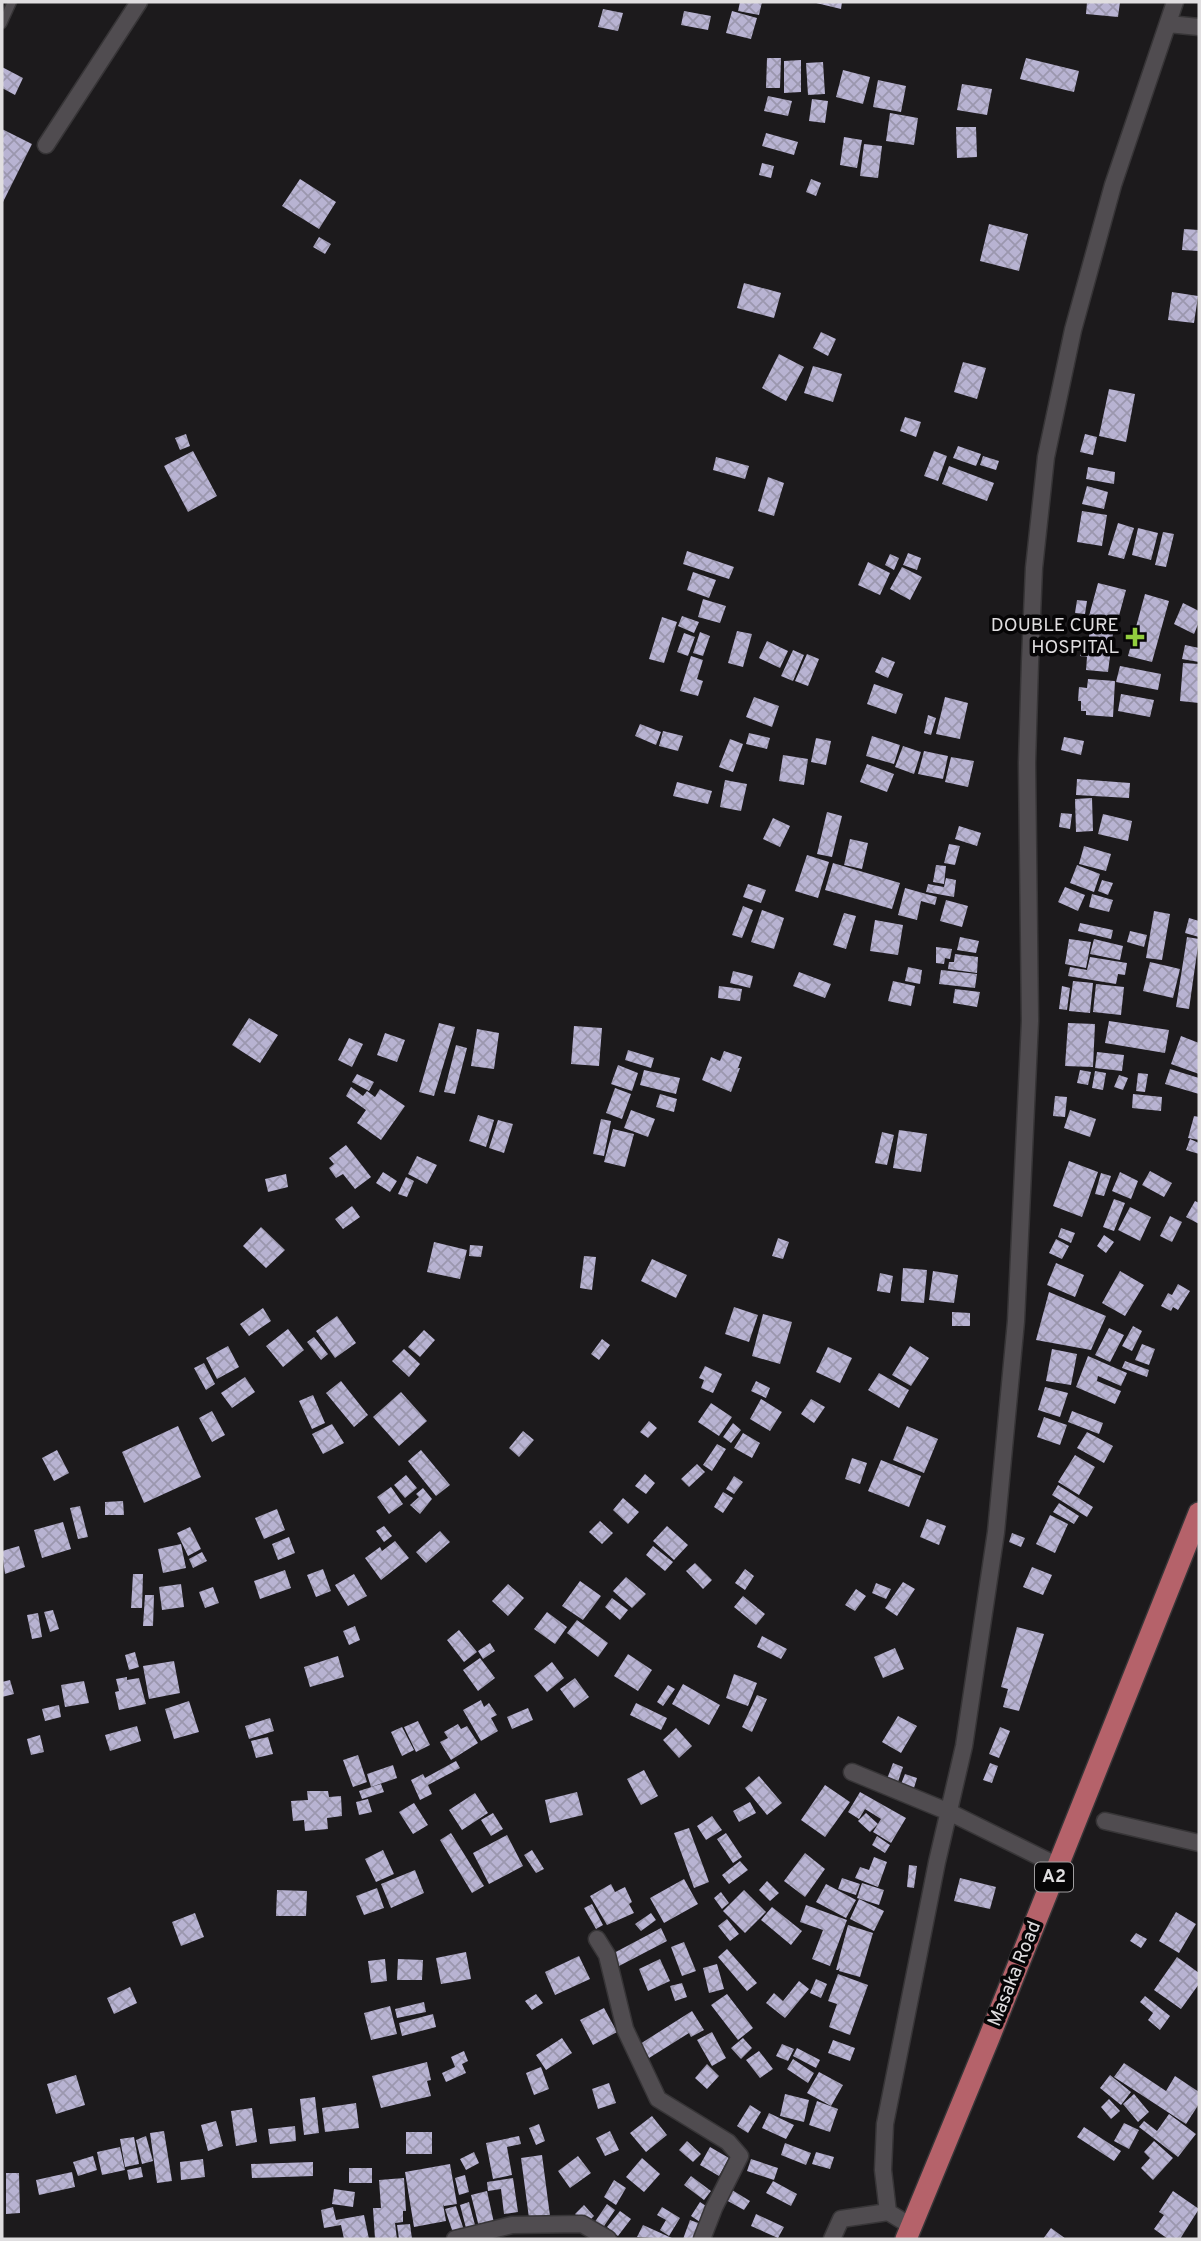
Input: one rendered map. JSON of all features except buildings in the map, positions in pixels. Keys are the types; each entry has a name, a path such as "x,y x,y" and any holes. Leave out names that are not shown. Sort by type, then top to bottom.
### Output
{"main road":[{"name":"Masaka Road","path":"908,2233 1199,1513"}],"street":[{"path":"46,145 139,2"},
{"path":"908,2233 888,2212 883,2170 885,2124 964,1746 996,1532 1016,1321 1030,1021 1027,763 1029,675 1034,568 1046,457 1073,330 1113,185 1175,2"},
{"path":"1168,24 1199,27"},
{"path":"852,1772 949,1812 1058,1866"},
{"path":"1105,1821 1199,1843"},
{"path":"597,1939 607,1955 625,2029 658,2099 728,2142 740,2156 702,2239"},
{"path":"832,2239 841,2219 888,2212"},
{"path":"455,2239 512,2225 582,2224 608,2239"}],"lane":[{"path":"2,24 12,2"}],"place":[{"name":"DOUBLE CURE HOSPITAL","path":"1135,637"}]}
